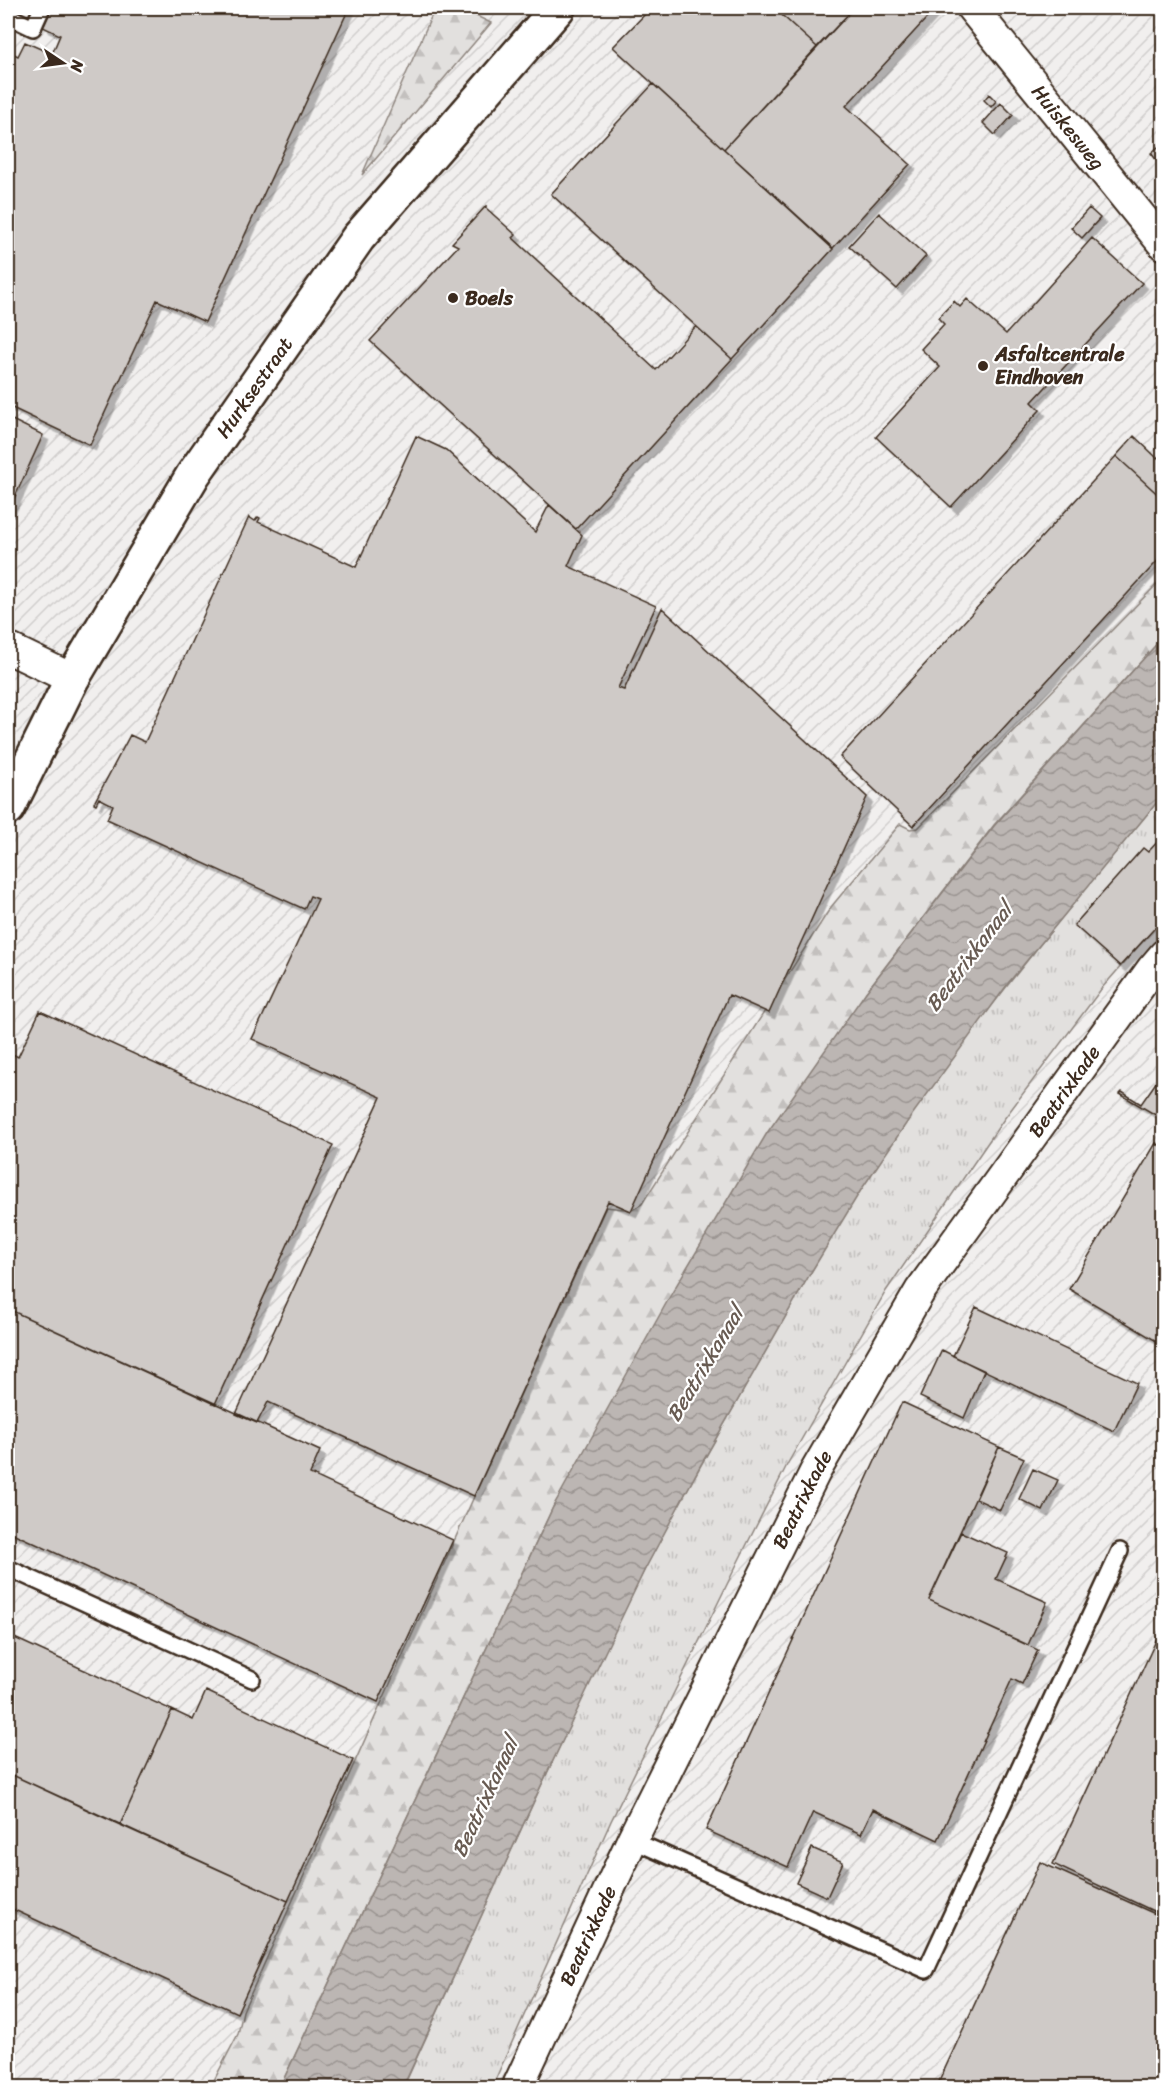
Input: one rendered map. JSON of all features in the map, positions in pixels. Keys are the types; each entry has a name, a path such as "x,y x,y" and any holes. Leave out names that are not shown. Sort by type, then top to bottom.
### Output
{"street":[{"name":"Huiskesweg","path":"972,8 1164,245"},
{"name":"Hurksestraat","path":"8,808 72,679 193,475 358,238 546,11"},
{"path":"8,648 72,679"},
{"name":"Beatrixkade","path":"518,2088 632,1840 815,1472 920,1291 1164,955"}],"lane":[{"path":"8,16 33,28 42,8"},
{"path":"632,1840 926,1970 1120,1551"},
{"path":"8,1568 252,1679"}],"shaded area":[{"path":"8,8 1163,8 1163,2087 8,2087"}],"green space":[{"path":"435,8 460,8 491,23 362,175"},
{"path":"1163,578 1163,637 994,825 866,992 554,1505 280,2087 210,2088 238,2034 243,2011 606,1207 632,1210 642,1204 831,907 900,824 910,829 918,828"},
{"path":"1163,795 1163,918 1102,988 1004,1119 886,1291 788,1463 739,1560 611,1821 492,2087 403,2088 551,1765 643,1573 702,1463 823,1251 895,1139 967,1038 1044,939"}],"water":[{"name":"Beatrixkanaal","path":"1163,637 1163,795 1010,981 912,1115 861,1190 810,1274 699,1468 644,1571 539,1790 403,2087 280,2087 554,1505 673,1291 767,1133 866,992 994,826"}],"building":[{"path":"52,8 349,8 205,322 157,300 90,445 8,406 8,51 18,56 25,42 52,54 60,35 43,27"},
{"path":"651,8 774,8 817,47 724,149 613,47"},
{"path":"774,8 854,8 817,47"},
{"path":"854,8 936,8 846,106 910,164 833,248 724,149"},
{"path":"653,84 833,249 732,359 551,194"},
{"path":"989,94 996,101 991,107 984,100"},
{"path":"1001,103 1013,115 995,135 983,123"},
{"path":"1164,142 1164,170 1151,153"},
{"path":"486,206 516,235 513,238 656,370 696,326 732,359 576,529 370,341 458,246 452,243"},
{"path":"1089,208 1100,218 1082,238 1071,228"},
{"path":"879,213 926,256 897,289 849,246"},
{"path":"1092,238 1142,283 1032,402 1040,410 951,507 876,437 940,367 921,349 944,324 938,318 954,301 960,307 967,299 1006,334"},
{"path":"8,418 43,435 8,512"},
{"path":"416,436 446,450 535,532 549,505 582,535 568,566 656,606 618,688 624,690 662,608 867,797 769,1013 729,995 631,1211 608,1201 474,1496 268,1402 257,1423 236,1414 381,1097 252,1039 318,899 310,896 304,909 107,819 113,805 99,798 96,804 94,803 130,735 145,742 249,517 255,521 258,517 260,518 258,522 356,567"},
{"path":"1134,436 1157,458 1164,451 1164,500 1116,456"},
{"path":"1116,456 1164,500 1164,554 913,826 840,757"},
{"path":"1164,835 1164,918 1120,966 1074,925 1143,848 1148,852"},
{"path":"40,1011 333,1145 215,1404 8,1309 8,1055 9,1052 18,1057"},
{"path":"1164,1071 1164,1120 1120,1094 1122,1092 1141,1104"},
{"path":"1156,1143 1164,1148 1163,1345 1069,1289"},
{"path":"976,1307 1137,1383 1114,1431 953,1356"},
{"path":"8,1309 320,1451 310,1474 453,1540 378,1702 8,1531"},
{"path":"942,1350 984,1371 964,1418 920,1397"},
{"path":"902,1402 999,1447 929,1600 1038,1650 1022,1684 1012,1679 938,1840 873,1809 861,1834 813,1812 788,1867 706,1830"},
{"path":"999,1447 1024,1458 1000,1510 976,1499"},
{"path":"1033,1469 1058,1480 1043,1511 1019,1499"},
{"path":"961,1532 1008,1553 996,1579 1047,1602 1028,1645 929,1600"},
{"path":"1164,1623 1164,1916 1053,1864"},
{"path":"8,1635 172,1710 120,1825 8,1773"},
{"path":"206,1691 353,1760 288,1901 120,1825 172,1710 193,1720"},
{"path":"8,1773 288,1901 237,2013 8,1907"},
{"path":"812,1848 843,1862 827,1897 796,1883"},
{"path":"1040,1862 1164,1918 1164,2088 936,2088"}],"place":[{"name":"Boels","path":"453,298"},
{"name":"Asfaltcentrale Eindhoven","path":"983,366"}]}
